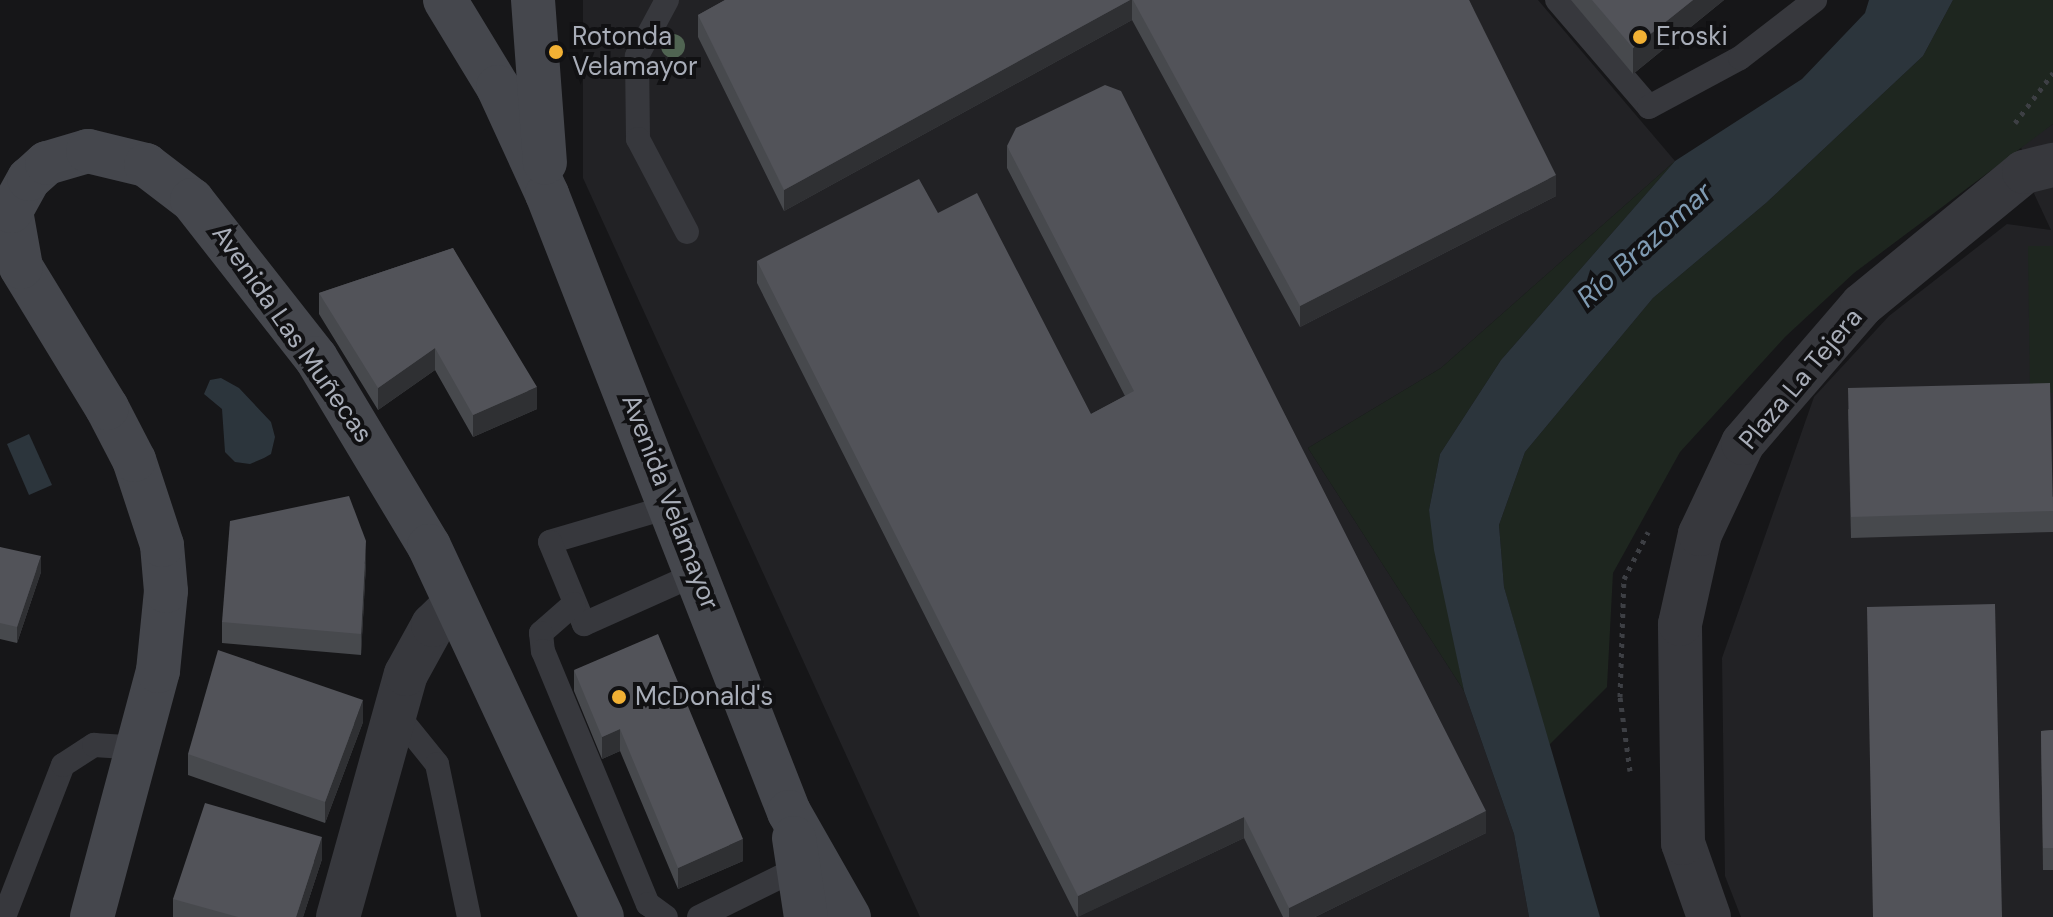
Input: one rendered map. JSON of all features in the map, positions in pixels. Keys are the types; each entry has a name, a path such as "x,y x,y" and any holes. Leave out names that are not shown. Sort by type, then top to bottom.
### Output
{"street":[{"name":"Avenida Velamayor","path":"445,0 498,87 547,194 672,506 789,812"},
{"name":"Avenida Velamayor","path":"533,0 547,194"},
{"name":"Avenida Las Muñecas","path":"92,917 141,748 165,626 162,545 127,447 80,359 21,267 13,240 11,211 17,199 47,163 66,154 117,155 146,165 215,224 316,358 367,438 429,546 602,917"},
{"name":"Plaza La Tejera","path":"1709,917 1683,843 1680,624 1700,534 1743,443 1862,305 2024,172 2053,165"},
{"path":"338,917 406,674 433,625 455,604"},
{"path":"789,812 806,917"},
{"path":"789,812 849,917"}],"lane":[{"path":"667,0 637,56 638,139 687,232"},
{"path":"1557,0 1649,107 1740,58 1815,0"},
{"path":"672,506 550,542 584,624 698,573"},
{"path":"574,604 541,633 543,651 648,904 666,917"},
{"path":"395,712 437,764 469,917"},
{"path":"4,917 63,765 94,745 141,748"},
{"path":"699,917 798,868"}],"shaded area":[{"path":"583,0 1538,0 1675,161 1441,368 1308,448 1464,691 1514,834 1529,917 920,917 583,178"},
{"path":"1953,0 2053,0 2053,124 1854,273 1785,337 1680,452 1613,573 1607,687 1549,745 1504,587 1499,525 1525,452 1653,298 1766,203 1923,56"},
{"path":"2053,124 2053,917 1741,917 1725,876 1722,658 1814,397 1889,316 2007,224 2051,230 2024,172 2021,145"},
{"path":"1675,161 1501,360 1440,454 1429,510 1464,691 1308,448 1441,368"},
{"path":"2028,246 2053,246 2053,393 2030,393"}],"water":[{"name":"Río Brazomar","path":"1869,0 1953,0 1923,56 1766,203 1653,298 1525,452 1499,525 1504,587 1600,917 1529,917 1514,834 1464,691 1434,550 1429,510 1440,454 1501,360 1675,161 1802,79 1865,13"},
{"path":"221,378 239,388 271,422 275,437 271,454 250,464 235,462 225,452 222,409 204,394 210,380"},
{"path":"29,434 52,485 29,495 7,444"}],"building":[{"path":"725,0 1130,0 784,190 698,15"},
{"path":"1133,0 1469,0 1556,175 1300,306"},
{"path":"1592,0 1693,0 1633,48"},
{"path":"1105,85 1121,91 1486,811 1289,908 1244,817 1078,896 757,261 919,179 938,213 977,193 1091,414 1134,391 1007,146 1016,128"},
{"path":"453,248 537,387 473,415 435,348 378,388 319,293"},
{"path":"2050,383 2053,511 1851,517 1848,388"},
{"path":"349,496 366,541 361,634 222,622 230,521"},
{"path":"0,547 41,556 17,627 0,623"},
{"path":"1995,604 2002,917 1873,917 1867,607"},
{"path":"658,634 743,839 678,868 620,729 602,737 574,670"},
{"path":"218,650 363,700 325,802 188,754"},
{"path":"2053,730 2053,848 2043,848 2041,731"},
{"path":"205,803 322,837 296,917 238,917 173,899"}],"place":[{"name":"Eroski","path":"1640,37"},
{"name":"Rotonda Velamayor","path":"556,52"},
{"name":"McDonald's","path":"619,697"}]}
